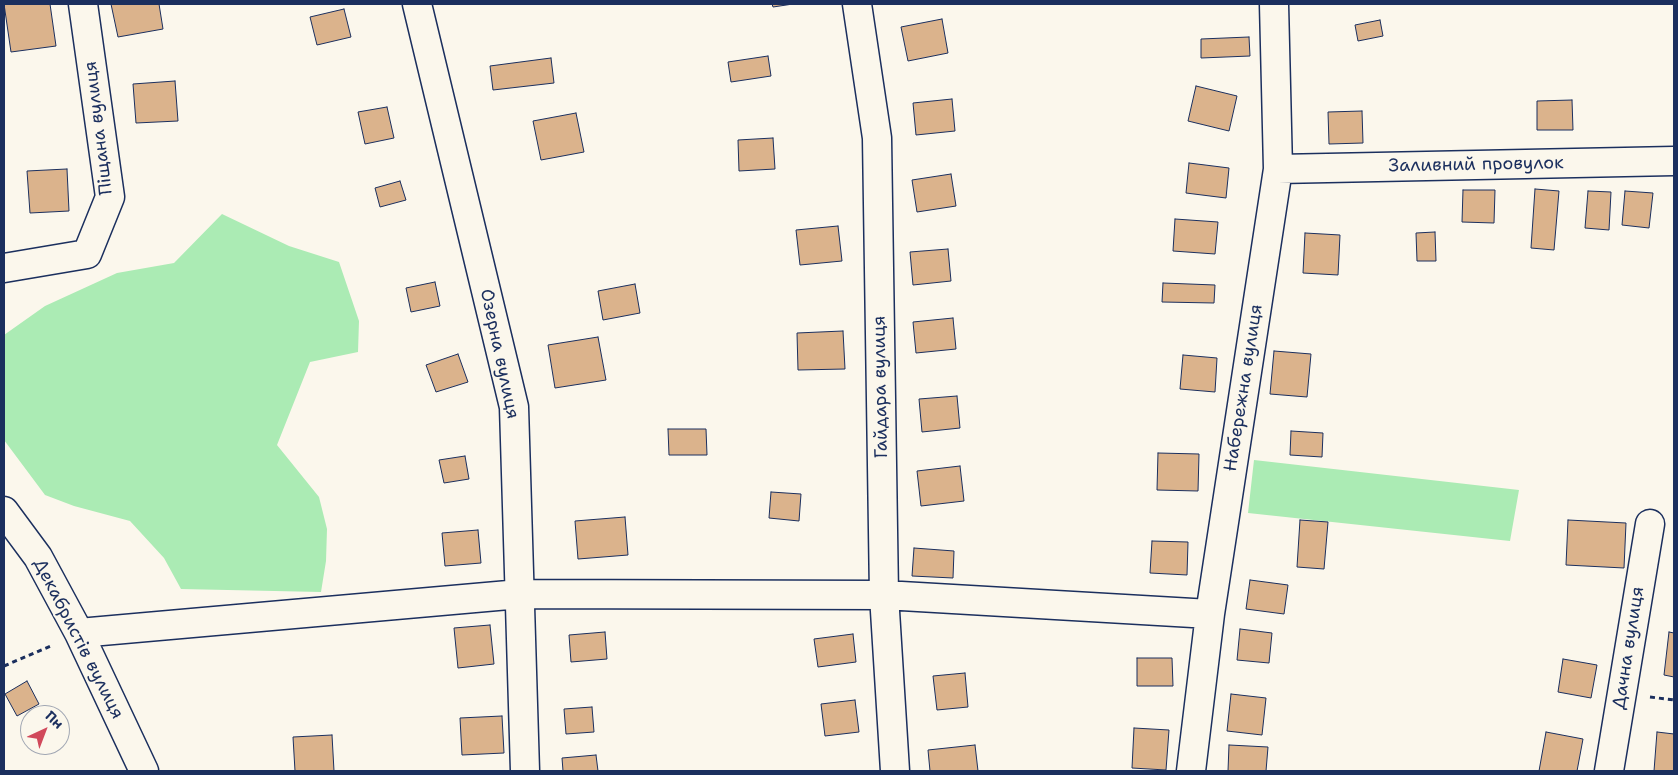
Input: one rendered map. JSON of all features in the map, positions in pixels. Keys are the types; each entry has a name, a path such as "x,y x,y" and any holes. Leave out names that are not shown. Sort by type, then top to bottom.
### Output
{"street":[{"name":"Піщана вулиця","path":"4,268 87,254 110,197 83,4"},
{"name":"Озерна вулиця","path":"417,4 514,407 525,771"},
{"name":"Гайдара вулиця","path":"857,4 876,138 884,595 895,771"},
{"name":"Набережна вулиця","path":"1191,771 1210,614 1278,168 1274,4"},
{"name":"Заливний провулок","path":"1278,168 1674,161"},
{"name":"Декабристів вулиця","path":"4,511 38,557 79,634 144,771"},
{"name":"Дачна вулиця","path":"1609,771 1650,524"},
{"path":"79,634 520,594 884,595 1210,614"}],"path":[{"path":"4,666 79,634"}],"green space":[{"path":"222,214 289,246 339,262 359,321 358,352 310,362 277,445 319,497 327,529 326,561 321,592 181,589 164,558 130,521 74,506 45,495 4,440 4,335 45,306 117,273 174,263"},
{"path":"1254,460 1519,490 1510,541 1248,513"}],"building":[{"path":"4,4 50,4 56,46 11,52"},
{"path":"111,4 159,4 163,29 118,37"},
{"path":"772,4 793,4 773,7"},
{"path":"344,9 351,37 317,45 310,17"},
{"path":"942,19 948,53 908,61 901,27"},
{"path":"1380,20 1383,36 1358,41 1355,25"},
{"path":"1249,37 1250,56 1201,58 1201,39"},
{"path":"768,56 771,76 731,82 728,62"},
{"path":"551,58 554,83 493,90 490,66"},
{"path":"175,81 178,121 136,123 133,84"},
{"path":"1196,86 1237,96 1229,131 1188,121"},
{"path":"952,99 955,131 916,135 913,103"},
{"path":"1572,100 1573,130 1537,130 1537,101"},
{"path":"387,107 394,138 365,144 358,112"},
{"path":"1362,111 1363,143 1329,144 1328,112"},
{"path":"576,113 584,152 541,160 533,121"},
{"path":"773,138 775,169 739,171 738,140"},
{"path":"1189,163 1229,168 1226,198 1186,193"},
{"path":"67,169 69,211 30,213 27,171"},
{"path":"951,174 956,206 917,212 912,180"},
{"path":"400,181 406,200 380,207 375,188"},
{"path":"1535,189 1559,191 1554,250 1531,248"},
{"path":"1463,190 1495,190 1494,223 1462,222"},
{"path":"1588,191 1611,192 1609,230 1585,228"},
{"path":"1625,191 1653,193 1649,228 1622,225"},
{"path":"1175,219 1218,222 1215,254 1173,251"},
{"path":"838,226 842,261 800,265 796,230"},
{"path":"1435,232 1436,261 1417,261 1416,233"},
{"path":"1305,233 1340,235 1338,275 1303,273"},
{"path":"948,249 951,281 913,285 910,252"},
{"path":"435,282 440,306 411,312 406,288"},
{"path":"1163,283 1215,285 1214,303 1162,302"},
{"path":"635,284 640,313 603,320 598,291"},
{"path":"953,318 956,349 916,353 913,322"},
{"path":"843,331 845,369 798,370 797,333"},
{"path":"598,337 606,380 555,388 548,345"},
{"path":"1274,351 1311,354 1307,397 1270,394"},
{"path":"458,354 468,382 436,392 426,365"},
{"path":"1183,355 1217,358 1215,392 1180,389"},
{"path":"957,396 960,428 922,432 919,399"},
{"path":"668,429 706,429 707,455 669,455"},
{"path":"1291,431 1323,433 1322,457 1290,455"},
{"path":"1158,453 1199,454 1198,491 1157,490"},
{"path":"465,456 469,479 444,483 439,460"},
{"path":"960,466 964,501 921,506 917,471"},
{"path":"771,492 801,494 799,521 769,518"},
{"path":"625,517 628,555 578,559 575,521"},
{"path":"1300,520 1328,522 1324,569 1297,567"},
{"path":"1568,520 1626,523 1624,568 1566,565"},
{"path":"478,530 481,563 445,566 442,533"},
{"path":"1152,541 1188,542 1187,575 1150,573"},
{"path":"914,548 954,551 953,578 912,576"},
{"path":"1250,580 1288,585 1284,614 1246,609"},
{"path":"490,625 494,664 458,668 454,628"},
{"path":"1240,629 1272,633 1269,663 1237,660"},
{"path":"605,632 607,659 571,662 569,635"},
{"path":"1669,632 1674,633 1674,677 1664,675"},
{"path":"853,634 856,662 818,667 814,639"},
{"path":"1137,658 1172,658 1173,686 1137,686"},
{"path":"1563,659 1597,665 1591,698 1558,692"},
{"path":"965,673 968,707 937,710 933,676"},
{"path":"27,681 39,704 20,705 20,714 17,716 5,694"},
{"path":"1231,694 1266,698 1262,735 1227,731"},
{"path":"855,700 859,732 825,736 821,704"},
{"path":"592,707 594,732 566,734 564,709"},
{"path":"502,716 504,753 462,755 460,718"},
{"path":"1134,728 1169,730 1166,770 1132,768"},
{"path":"1546,732 1583,739 1577,771 1539,771"},
{"path":"1657,732 1674,734 1674,771 1654,771"},
{"path":"332,735 334,771 295,771 293,737"},
{"path":"975,745 978,771 930,771 928,750"},
{"path":"1229,745 1268,747 1266,771 1228,771"},
{"path":"596,755 598,771 563,771 562,758"}]}
